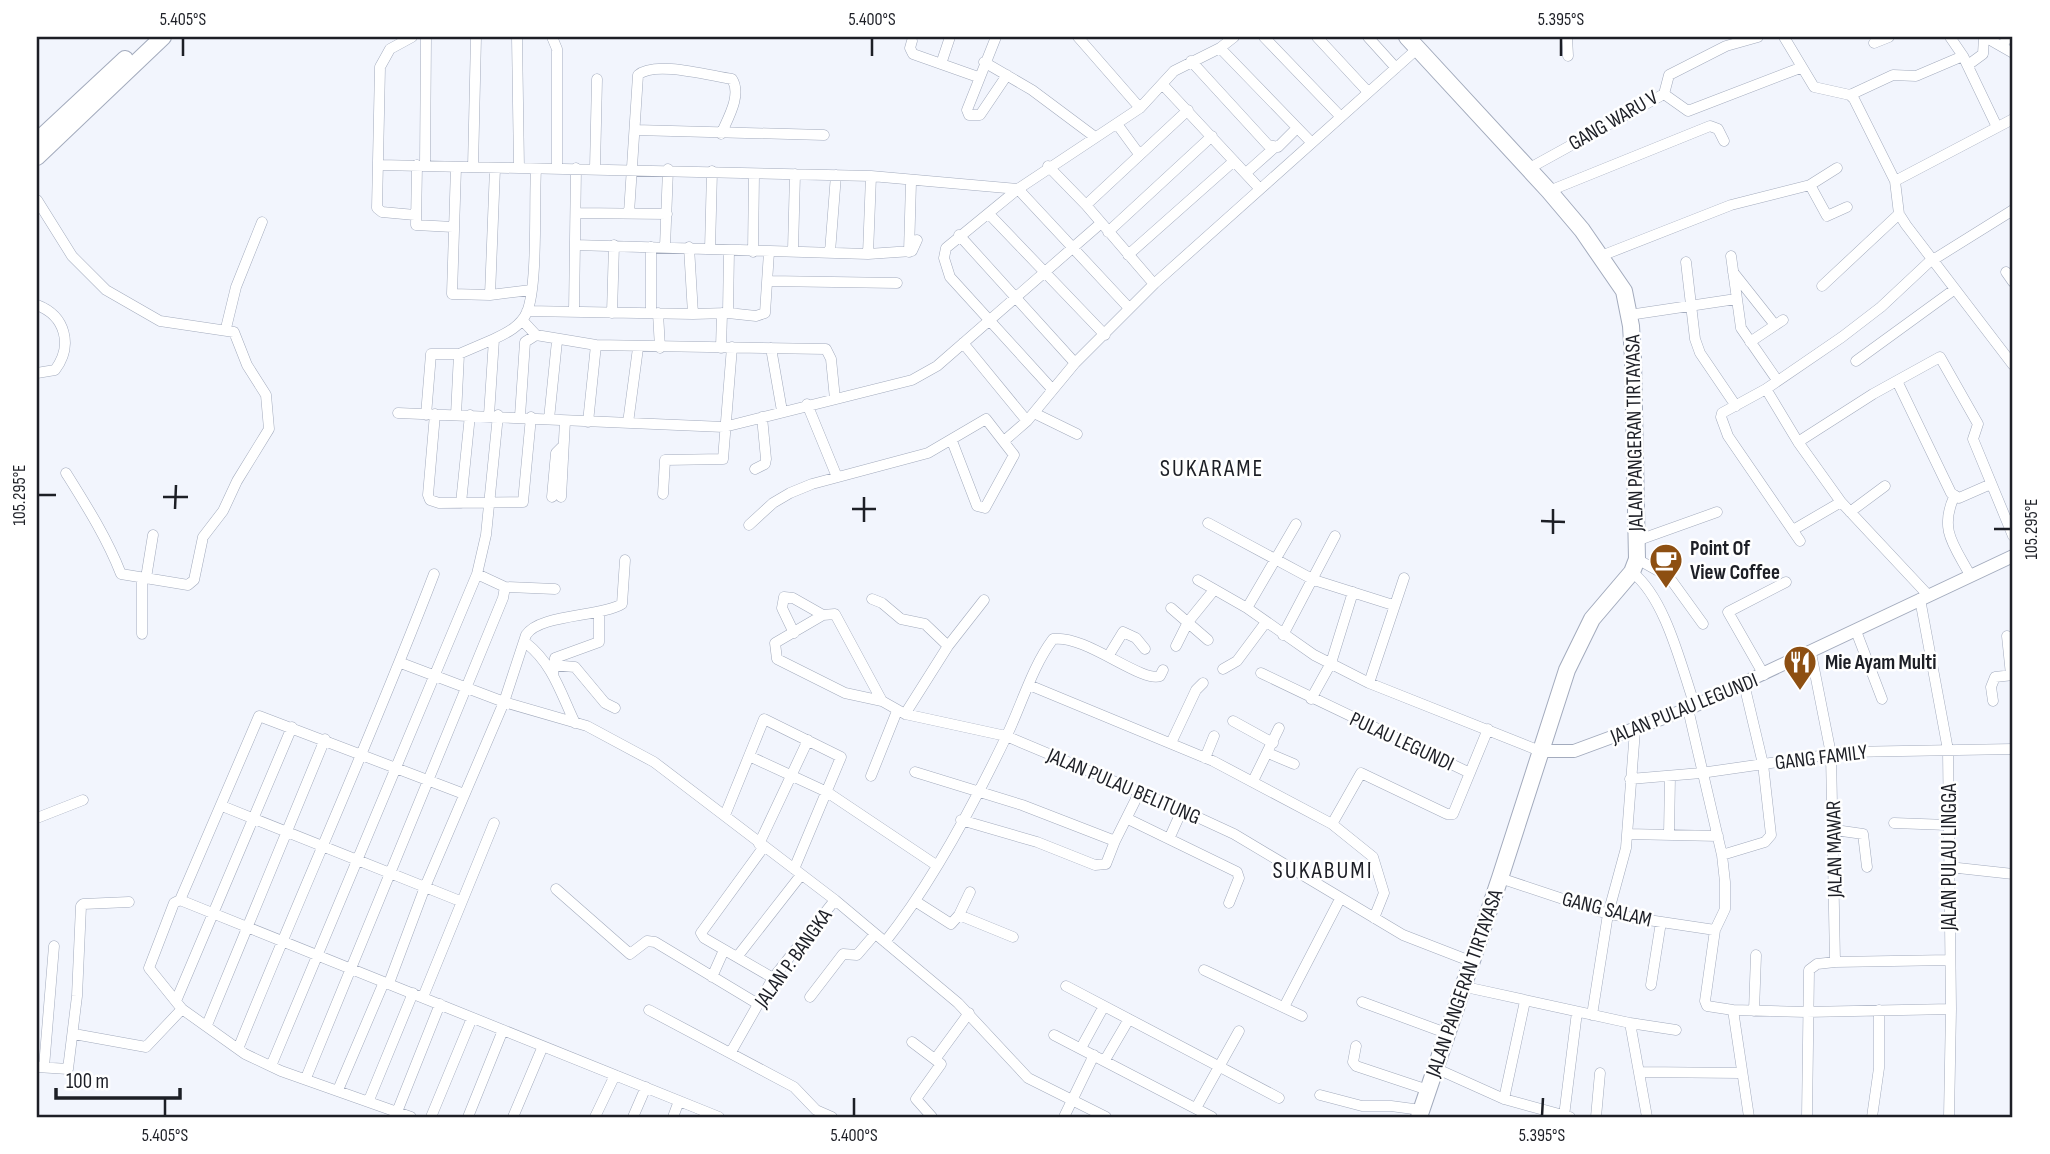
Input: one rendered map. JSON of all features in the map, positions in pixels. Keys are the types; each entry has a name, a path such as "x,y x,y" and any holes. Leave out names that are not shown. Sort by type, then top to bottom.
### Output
{"main road":[{"path":"37,157 148,37"},
{"path":"37,141 163,37"},
{"name":"JALAN PANGERAN TIRTAYASA","path":"1412,43 1549,191 1601,256 1624,291 1633,359 1636,541 1634,565 1592,618 1580,639 1540,751 1420,1114"}],"street":[{"path":"412,37 390,49 380,67 379,211 415,215"},
{"path":"426,37 421,165 415,215 419,227 453,227"},
{"path":"473,167 476,37"},
{"path":"517,37 519,168"},
{"path":"552,37 557,49 557,169"},
{"path":"941,64 950,37"},
{"path":"996,37 978,77 967,110 969,115 976,117 1007,75"},
{"path":"1078,37 1140,108"},
{"path":"1052,389 950,277 944,258 946,248 1048,166 1140,108 1174,71 1220,48 1234,37"},
{"path":"1265,37 1340,117"},
{"path":"1317,37 1368,92"},
{"path":"1368,37 1396,68"},
{"path":"1567,37 1568,57"},
{"name":"GANG WARU V","path":"1528,169 1664,93 1669,75 1725,41 1758,37"},
{"path":"1784,37 1800,68 1814,87 1850,95 1893,75 1916,76 1983,54 1984,37 2005,41 2013,53"},
{"path":"1874,43 1889,37"},
{"path":"1951,37 1966,60 1997,127"},
{"path":"912,41 910,48 913,54 978,77"},
{"path":"1004,441 1031,417 1075,363 1129,308 1396,68 1412,43"},
{"path":"1220,48 1311,142"},
{"path":"1191,61 1274,148"},
{"path":"984,62 1041,96 1095,137"},
{"path":"1664,93 1688,111 1800,68"},
{"path":"629,213 638,75 644,69 676,69 732,79 737,87 736,95 722,134"},
{"path":"594,168 597,79"},
{"path":"1163,85 1260,188"},
{"path":"1850,95 1895,181 1899,214 2013,365"},
{"path":"1086,205 1188,110"},
{"path":"1895,181 2013,119"},
{"path":"1117,124 1139,154"},
{"path":"1549,191 1710,127 1718,129 1724,141"},
{"path":"1246,173 1297,128"},
{"path":"635,130 824,135"},
{"path":"398,413 520,416 565,421 724,427 807,404 920,378 1018,297 1073,247 1104,228 1212,136"},
{"path":"1128,255 1234,161"},
{"path":"380,165 536,169 632,168 871,176 911,182 1018,189 1129,308"},
{"path":"1048,166 1086,205 1154,284"},
{"path":"456,167 452,294 491,295 531,290"},
{"path":"491,295 495,168"},
{"path":"574,312 576,168"},
{"path":"1601,256 1731,205 1810,185 1837,168"},
{"path":"520,416 531,338 525,316 531,290 536,169"},
{"path":"666,247 667,169"},
{"path":"710,249 712,171"},
{"path":"753,252 754,174"},
{"path":"793,250 795,174"},
{"path":"830,252 836,175"},
{"path":"868,254 871,176"},
{"path":"909,252 911,182"},
{"path":"1810,185 1827,216 1847,207"},
{"path":"37,200 72,256 106,290 160,321 226,328 238,337 247,365 266,395 269,429 237,481 223,511 203,537 192,583 121,573 110,544 75,492 66,473"},
{"path":"1800,541 1728,436 1722,413 1766,388 1881,307 1933,259 2013,210"},
{"path":"576,213 667,215"},
{"path":"989,214 1105,335"},
{"path":"1822,286 1899,214"},
{"path":"226,328 236,287 261,222"},
{"path":"959,235 1075,363"},
{"path":"575,246 689,247 753,252 793,250 868,254 909,252 915,248 918,240"},
{"path":"612,313 614,245"},
{"path":"651,247 660,348"},
{"path":"689,247 692,314"},
{"path":"721,348 729,250"},
{"path":"531,417 524,500 432,502 429,498 430,356 440,351 459,354 509,332 525,316 574,312 725,313 757,316 765,313 769,252"},
{"path":"1731,256 1741,328 1777,380"},
{"path":"1686,262 1690,306 1700,354 1736,406"},
{"path":"1732,272 1779,323 1750,342"},
{"path":"2006,272 2013,282"},
{"path":"769,281 897,283"},
{"path":"1856,361 1955,289"},
{"path":"1629,315 1736,299"},
{"path":"37,305 50,311 60,322 66,335 64,358 55,370 37,373"},
{"path":"509,332 531,338 638,348 826,349 831,359 835,399"},
{"path":"271,1066 477,573 490,502 494,339"},
{"path":"550,419 557,341"},
{"path":"963,343 1031,417 1077,434"},
{"path":"588,422 596,345"},
{"path":"628,423 638,348"},
{"path":"663,494 665,460 721,461 732,348"},
{"path":"771,348 782,411"},
{"path":"456,415 459,354"},
{"path":"1798,442 1940,357 1978,424 1973,439 2013,536"},
{"path":"1897,381 1929,453 1954,497"},
{"path":"1766,388 1798,442 1841,502 1924,597"},
{"path":"807,404 837,477"},
{"path":"461,503 470,415"},
{"path":"755,469 765,464 766,459 762,417"},
{"path":"749,524 790,493 837,477 917,457 952,441 986,419 1012,449 1013,458 983,509 977,506 952,441"},
{"path":"556,497 556,453 562,447 565,421"},
{"path":"1954,497 1966,496 1991,484"},
{"path":"1850,512 1885,486"},
{"path":"1954,497 1947,512 1947,527 1970,575"},
{"path":"1793,530 1841,502"},
{"path":"1636,541 1717,512"},
{"path":"1208,523 1314,580 1394,605"},
{"path":"1247,607 1296,524"},
{"path":"142,634 144,578 153,535"},
{"path":"1283,635 1335,536"},
{"name":"JALAN PULAU LEGUNDI","path":"1540,751 1574,751 1692,708 2013,556"},
{"path":"338,1090 504,702 526,643 526,635 532,628 612,610 624,602 625,560"},
{"path":"1634,565 1669,577 1703,624"},
{"path":"1634,565 1664,619 1692,708 1701,773 1722,855 1725,909 1716,930 1705,1001 1712,1008 1754,1011 1951,1009"},
{"path":"477,573 505,587 555,589"},
{"path":"238,1049 359,754 401,663 434,574"},
{"path":"1369,683 1404,578"},
{"path":"1198,580 1247,607 1283,635 1369,683 1540,751"},
{"path":"1764,675 1728,612 1786,582"},
{"path":"306,1078 468,688 505,587"},
{"path":"1177,646 1188,622 1214,590"},
{"path":"1311,699 1331,663 1353,592"},
{"path":"823,615 793,598 784,597 782,608 794,633 823,615 835,614 882,701"},
{"name":"JALAN PULAU LINGGA","path":"1924,597 1948,750 1951,1009 1949,1117"},
{"path":"872,599 883,603 901,619 925,624 948,646"},
{"path":"872,776 901,712 984,600"},
{"path":"1171,608 1209,640"},
{"path":"553,666 569,654 599,642 599,612"},
{"path":"1223,669 1240,658 1266,622"},
{"path":"1856,631 1881,699"},
{"path":"1109,655 1123,632 1136,638 1145,649"},
{"name":"JALAN PULAU BELITUNG","path":"794,633 775,643 777,659 845,693 882,701 901,712 1006,736 1182,810 1234,834 1403,935 1470,961"},
{"path":"1993,701 1991,687 1995,677 2012,675 2007,636"},
{"path":"885,942 915,901 961,820 1053,639 1064,638 1109,655 1151,678 1160,676 1163,670"},
{"path":"526,643 553,666 575,723"},
{"path":"537,651 553,666 575,667"},
{"name":"JALAN MAWAR","path":"1811,653 1831,754 1835,830 1835,962"},
{"path":"569,654 575,667 602,700 615,708"},
{"path":"401,663 504,702 606,734 654,762 835,900 885,942 969,1013 1021,1072 1105,1117"},
{"name":"PULAU LEGUNDI","path":"1261,673 1277,683 1470,773 1488,729"},
{"path":"1171,743 1196,690 1203,683"},
{"path":"1722,855 1765,842 1770,835 1763,764 1744,684"},
{"path":"1029,685 1205,758 1332,824 1374,858 1384,893 1374,918"},
{"path":"411,1117 396,1114 369,1101 271,1066 238,1049 179,1005 155,976 149,964 174,903 180,900 222,806 257,716 325,739 464,794"},
{"path":"725,815 764,719 841,757 797,872 737,957"},
{"path":"1233,721 1294,764"},
{"path":"74,1034 146,1047 179,1005 211,914 292,727"},
{"path":"1253,782 1279,728"},
{"path":"1592,1015 1608,914 1624,860 1635,730"},
{"path":"1205,758 1214,736"},
{"path":"207,1025 325,739"},
{"path":"773,978 724,950 701,933 761,846 808,740"},
{"name":"GANG FAMILY","path":"1630,779 1701,773 1831,754 2013,749"},
{"path":"749,756 827,792 936,865"},
{"path":"915,772 1115,841"},
{"path":"1332,824 1362,773 1450,814 1455,812 1470,773"},
{"path":"1670,835 1671,775"},
{"path":"961,820 1037,842 1095,865 1106,864 1139,793"},
{"path":"37,818 83,800"},
{"path":"222,806 460,901"},
{"path":"1170,839 1182,810"},
{"path":"1128,820 1237,872 1240,878 1229,903"},
{"path":"423,997 494,823"},
{"path":"1894,823 1948,825"},
{"path":"1835,830 1863,834 1867,867"},
{"path":"1627,834 1718,836"},
{"path":"1949,867 2013,874"},
{"name":"GANG SALAM","path":"1500,878 1608,914 1716,930"},
{"path":"556,889 630,954 651,940 758,1004"},
{"path":"915,901 948,924 959,915 970,892"},
{"path":"1284,1007 1340,899"},
{"path":"180,900 281,943 413,993 719,1117"},
{"name":"JALAN P. BANGKA","path":"731,1052 773,978 835,900"},
{"path":"54,946 40,1067 68,1069 74,1034 81,906 129,902"},
{"path":"959,915 1013,937"},
{"path":"1651,985 1661,922"},
{"path":"810,997 843,954 857,955 875,934"},
{"path":"712,977 724,950"},
{"path":"1754,1011 1756,955"},
{"path":"1807,1117 1806,1012 1809,970 1816,964 1835,962 1950,960"},
{"path":"1204,970 1302,1016"},
{"path":"1066,986 1279,1098"},
{"path":"1461,986 1629,1023 1676,1030"},
{"path":"369,1101 413,993"},
{"path":"1504,1099 1525,1001"},
{"path":"1362,1002 1446,1033"},
{"path":"396,1114 440,1004"},
{"path":"1081,1048 1104,1006"},
{"path":"649,1010 794,1087 816,1110 832,1117"},
{"path":"1733,1010 1749,1117"},
{"path":"1872,1117 1879,1074 1879,1010"},
{"path":"1435,1068 1504,1099 1567,1116 1577,1012"},
{"path":"936,1058 969,1013"},
{"path":"431,1117 471,1018"},
{"path":"1105,1060 1129,1019"},
{"path":"1629,1023 1647,1117"},
{"path":"468,1117 503,1030"},
{"path":"1196,1108 1239,1031"},
{"path":"1054,1035 1212,1117"},
{"path":"912,1042 936,1058 941,1068 916,1099 932,1117"},
{"path":"513,1117 543,1046"},
{"path":"1356,1046 1352,1058 1356,1066 1428,1090"},
{"path":"1064,1117 1094,1055"},
{"path":"1640,1072 1741,1073"},
{"path":"1596,1117 1600,1073"},
{"path":"595,1117 615,1075"},
{"path":"633,1117 646,1087"},
{"path":"1320,1095 1362,1106 1391,1106 1420,1114"},
{"path":"673,1117 679,1101"}],"place":[{"name":"Point Of View Coffee","path":"1666,590"},
{"name":"Mie Ayam Multi","path":"1800,692"}],"district":[{"name":"SUKARAME","path":"1212,468"},
{"name":"SUKABUMI","path":"1323,870"}]}
